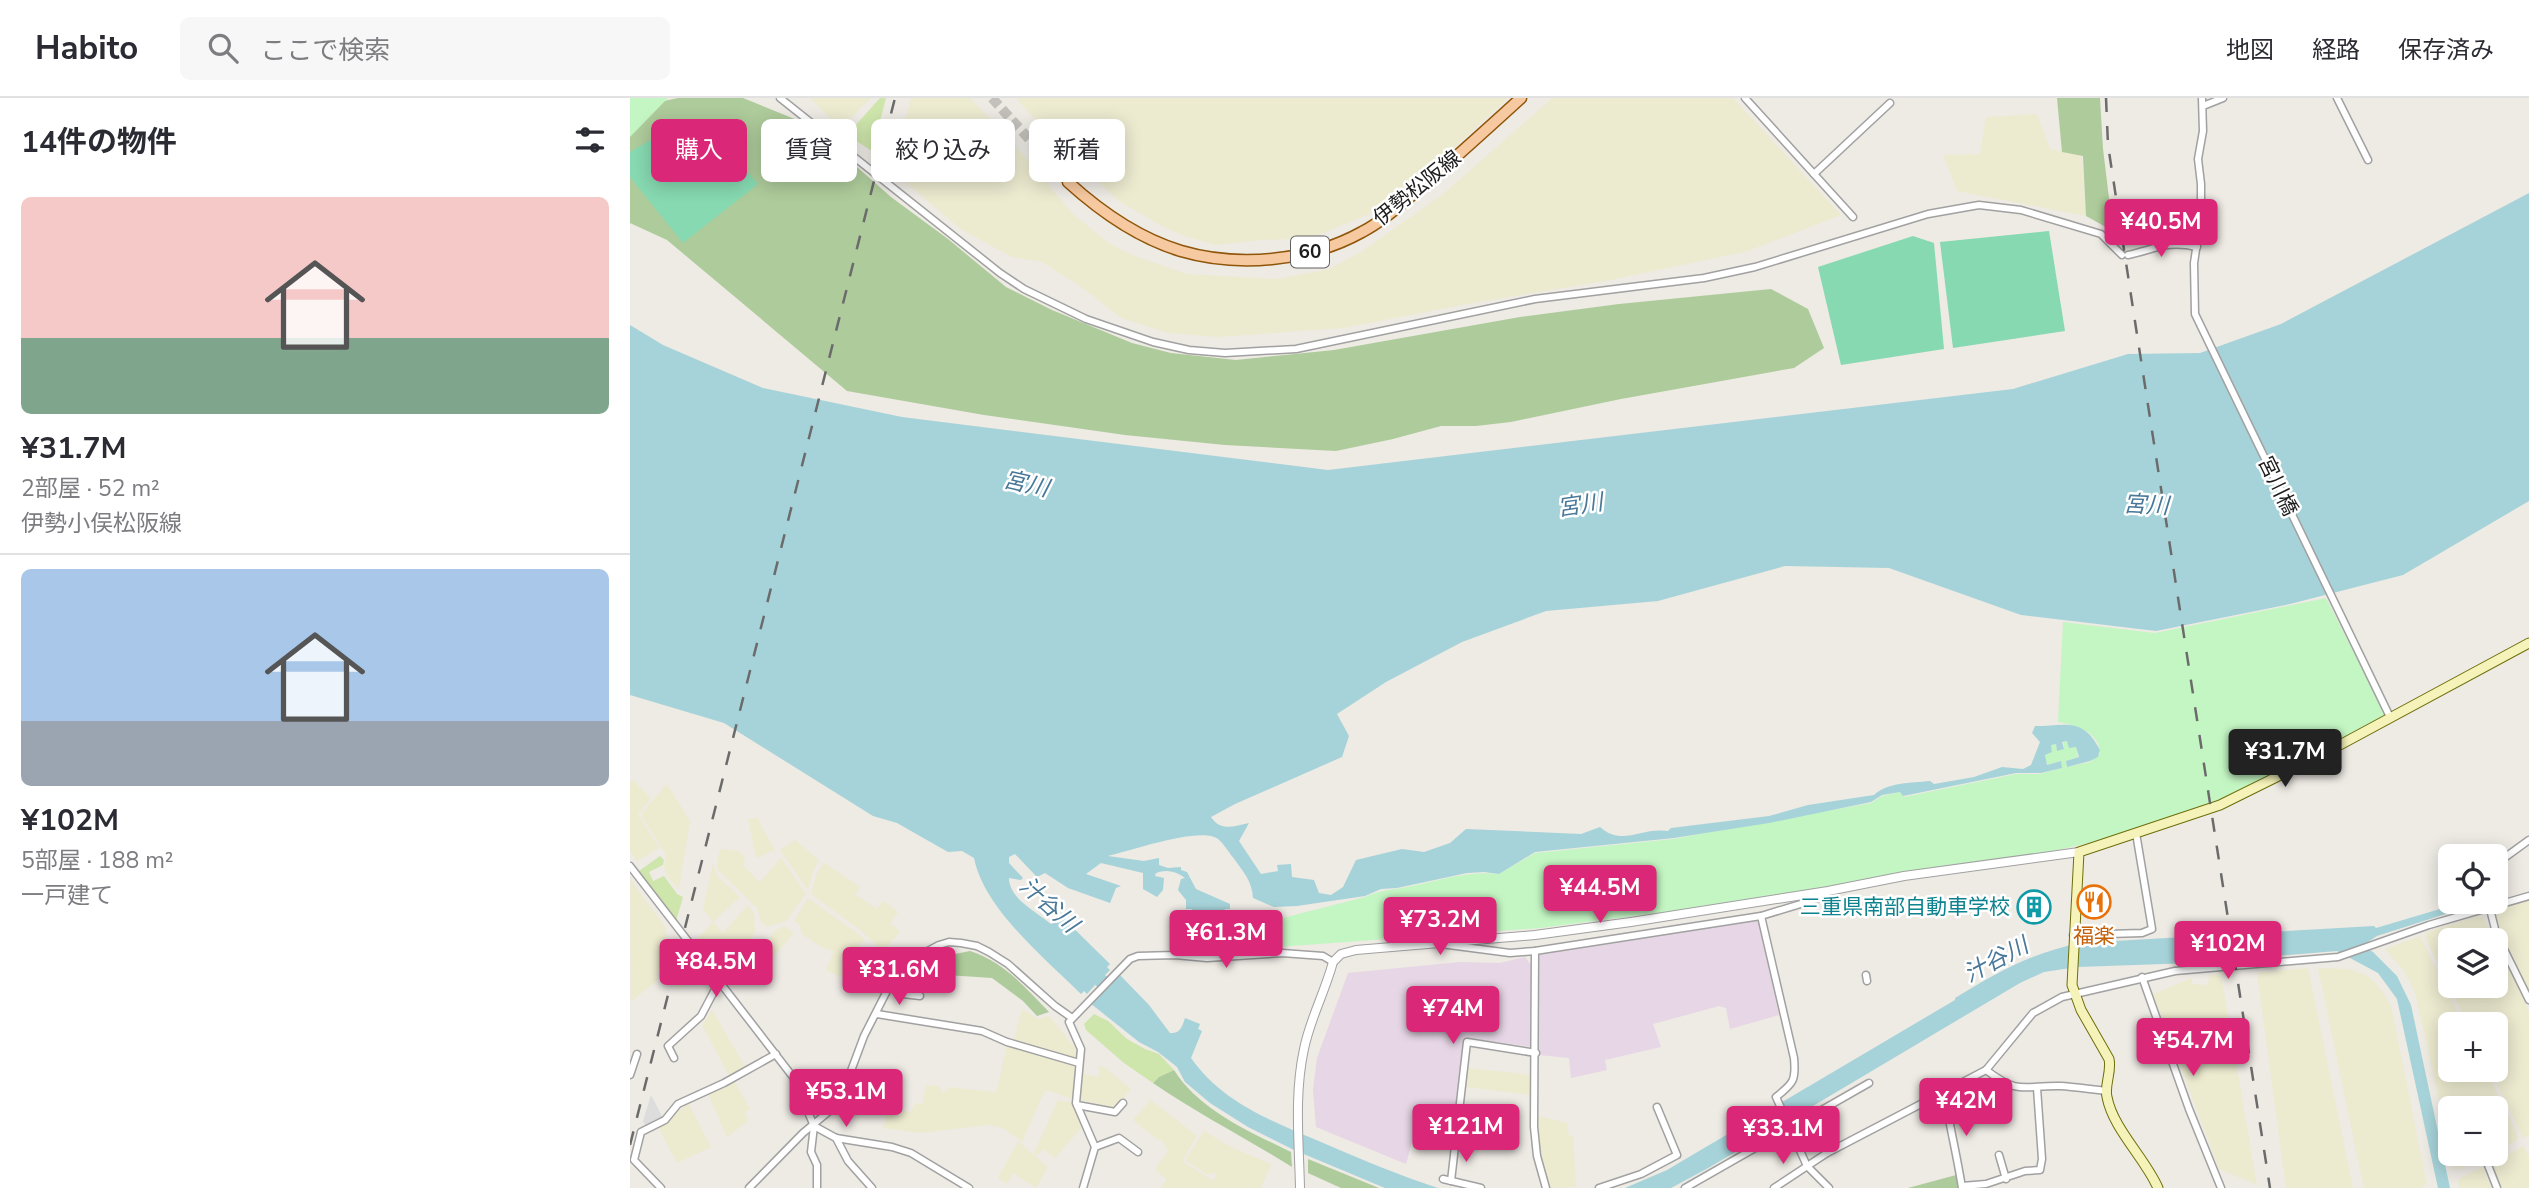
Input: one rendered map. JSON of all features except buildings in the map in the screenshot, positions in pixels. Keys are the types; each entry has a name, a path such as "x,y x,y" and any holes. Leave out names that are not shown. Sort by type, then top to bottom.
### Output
{"main road":[{"name":"伊勢松阪線","path":"1068,182 1094,205 1123,225 1181,251 1238,260 1290,257 1342,241 1391,212 1521,98"},
{"path":"2158,1188 2113,1115 2106,1091 2111,1067 2109,1059 2074,993 2071,975 2079,852 2220,805 2529,643"}],"street":[{"path":"780,98 1000,273 1024,289 1086,319 1153,342 1208,352 1256,353 1296,349 1535,299 1704,278 1755,267 1928,214 1979,205 2021,210 2101,234 2125,255 2156,246 2182,243 2197,247"},
{"path":"1745,98 1853,217"},
{"name":"宮川橋","path":"2202,98 2203,131 2197,159 2201,184 2201,216 2194,263 2195,314 2390,718"},
{"path":"2203,106 2223,98"},
{"path":"2337,98 2368,160"},
{"path":"1814,174 1890,103"},
{"path":"2073,937 2142,933 2152,929 2136,833"},
{"path":"2508,855 2529,840"},
{"path":"1300,1188 1298,1082 1304,1047 1333,962 1341,954 1356,950 1576,929 1828,891 1904,876 2079,852"},
{"path":"630,866 793,1077 814,1126 811,1152 817,1165 817,1188"},
{"path":"1437,942 1446,946 1510,953 1535,951 1761,916 1817,900 1828,891"},
{"path":"2508,901 2529,896"},
{"path":"1774,1188 1807,1166 1986,1070 2033,1013 2074,993 2175,971 2338,957 2462,914"},
{"path":"2491,914 2496,933 2529,1000"},
{"path":"1761,916 1796,1077 1776,1097 1807,1166 1829,1188"},
{"path":"749,1188 803,1133 839,1103 864,1036 889,986 906,963 939,945 949,942 977,946 1008,964 1072,1018"},
{"path":"1535,951 1534,1127 1537,1156 1546,1188"},
{"path":"1083,1188 1095,1147 1077,1105 1081,1049 1069,1026 1072,1018 1130,959 1146,955 1207,958 1282,953 1323,956 1333,962"},
{"path":"2142,977 2189,1109 2221,1188"},
{"path":"674,1058 668,1046 701,1016 719,982"},
{"path":"889,986 903,993 920,996"},
{"path":"877,1014 982,1031 1007,1042 1079,1063"},
{"path":"1481,1188 1447,1180 1467,1042 1536,1052"},
{"path":"630,1075 637,1054"},
{"path":"662,1188 634,1160 640,1132 665,1120 678,1104 724,1083 776,1054"},
{"path":"1986,1070 2003,1083 2018,1088 2059,1086 2106,1091"},
{"path":"1685,1188 1869,1083"},
{"path":"1944,1091 1950,1132 1961,1169 1962,1187 2006,1179 2025,1171 2040,1170 2042,1159 2038,1088"},
{"path":"1077,1105 1115,1112 1123,1103"},
{"path":"1599,1188 1641,1174 1677,1155 1657,1107"},
{"path":"814,1126 836,1138 880,1144 911,1153 969,1188"},
{"path":"836,1138 848,1161 872,1188"},
{"path":"1095,1147 1119,1138 1138,1152"},
{"path":"1999,1155 2006,1179"},
{"path":"2488,1166 2497,1188"}],"shaded area":[{"path":"1758,919 1779,1015 1730,1029 1726,1008 1719,1006 1653,1024 1661,1047 1605,1060 1607,1070 1571,1078 1569,1058 1539,1055 1537,955 1588,944"},
{"path":"1525,957 1531,965 1533,1047 1468,1038 1454,1123 1419,1116 1406,1164 1316,1127 1313,1090 1317,1058 1348,973 1460,962 1500,963"},
{"path":"651,1095 663,1118 646,1127 643,1121"}],"green space":[{"path":"630,98 636,107 678,98 743,98 795,119 761,119 761,182 857,182 857,167 871,182 948,239 1006,287 1052,310 1132,343 1171,353 1236,360 1334,350 1520,317 1771,289 1808,309 1824,348 1794,368 1511,422 1441,426 1336,451 1225,445 1125,435 984,415 847,391 667,240 630,223"},
{"path":"630,98 668,98 630,137"},
{"path":"810,98 871,98 849,119 831,119"},
{"path":"880,98 886,98 880,119 871,119 871,150 857,141 857,124"},
{"path":"911,98 970,98 990,119 906,119"},
{"path":"1016,98 1508,98 1429,171 1369,214 1312,238 1216,245 1164,227 1120,202 1098,182 1125,182 1125,119 1035,119"},
{"path":"1552,98 1733,98 1841,215 1748,251 1611,280 1344,328 1218,337 1168,333 1121,318 1080,286 1042,262 1012,257 962,230 905,182 1015,182 1015,145 1029,162 1029,182 1046,182 1073,214 1110,244 1132,255 1187,274 1277,279 1329,269 1361,252 1442,195"},
{"path":"2057,98 2100,98 2113,231 2086,216 2083,156 2062,152"},
{"path":"2037,114 2050,149 2082,156 2086,216 1957,191 1943,155 1980,154 1986,117"},
{"path":"649,141 651,182 747,182 747,171 758,184 683,243 630,177 630,152"},
{"path":"2049,231 2065,331 1953,348 1940,242"},
{"path":"1913,236 1934,243 1944,349 1841,365 1818,267"},
{"path":"2326,598 2388,719 2211,809 2136,833 1974,868 1828,891 1540,928 1236,950 1236,930 1381,892 1464,875 1499,874 1535,853 1673,839 1871,803 1882,796 1900,792 1904,797 2016,774 2040,774 2062,768 2060,761 2047,765 2045,755 2052,752 2051,745 2056,744 2057,751 2064,749 2063,742 2068,741 2069,748 2076,747 2078,757 2066,761 2067,767 2090,762 2100,754 2092,735 2072,725 2058,722 2063,622 2155,633"},
{"path":"633,780 651,798 638,814 659,848 637,861 630,851 630,782"},
{"path":"667,784 690,821 679,889 669,879 664,867 666,855 642,817 642,813"},
{"path":"757,818 775,850 756,858 748,819"},
{"path":"795,840 819,860 808,890 780,850"},
{"path":"721,849 739,851 745,858 743,865 760,882 781,858 806,894 786,921 767,927 761,922 757,908 718,870 717,860"},
{"path":"660,856 664,860 663,865 649,872 653,881 664,876 677,894 683,897 676,921 639,871"},
{"path":"713,863 717,876 740,897 713,922 703,909"},
{"path":"824,863 860,887 855,894 876,909 884,901 898,912 890,923 900,931 884,951 811,894 816,875"},
{"path":"630,879 666,928 666,945 656,982 631,1001"},
{"path":"808,898 865,939 849,959 863,968 858,986 826,970 834,951 823,948 802,934 800,925 794,921"},
{"path":"2529,900 2529,990 2508,947 2508,928 2499,928 2496,914 2508,914 2508,906"},
{"path":"748,905 754,913 755,931 744,957 722,978 694,942 713,922 723,933"},
{"path":"2479,916 2488,928 2440,928"},
{"path":"784,926 794,933 765,967 754,956 776,930"},
{"path":"2438,929 2438,963 2425,937 2427,932"},
{"path":"2420,936 2438,973 2438,998 2450,998 2457,1012 2438,1012 2438,1082 2491,1082 2498,1096 2438,1096 2415,992 2404,971 2385,949"},
{"path":"970,951 1004,969 1049,1012 1037,1016 1023,1001 992,978 931,974 924,965"},
{"path":"691,956 700,970 678,991 686,959"},
{"path":"2508,967 2529,1011 2529,1135 2523,1138 2508,1107 2508,1096 2503,1096 2496,1082 2508,1082 2508,1012 2462,1012 2455,998 2508,998"},
{"path":"2308,968 2353,1188 2286,1188 2257,973"},
{"path":"2318,968 2349,969 2368,976 2380,988 2391,1006 2427,1184 2420,1188 2364,1188"},
{"path":"2221,974 2257,1185 2219,1169 2153,994 2192,978 2192,984 2208,985 2209,975"},
{"path":"1022,1009 1038,1019 1049,1016 1076,1049 1076,1059 1014,1040"},
{"path":"712,1010 746,1068 730,1077 702,1025"},
{"path":"1094,1014 1108,1021 1127,1039 1159,1054 1174,1070 1153,1083 1124,1063 1086,1030 1084,1024"},
{"path":"1007,1045 1074,1064 1076,1068 1073,1099 1045,1090 1022,1142 1003,1128 988,1125 920,1133 883,1128 889,1107 911,1112 915,1103 922,1104 926,1085 939,1086 942,1092 947,1091 948,1087 994,1092 997,1090"},
{"path":"1099,1066 1104,1067 1131,1089 1115,1108 1080,1100 1080,1073 1099,1077"},
{"path":"1468,1068 1532,1075 1531,1095 1466,1087"},
{"path":"1174,1070 1197,1097 1226,1119 1291,1152 1292,1167 1153,1083"},
{"path":"734,1081 750,1109 745,1112 748,1121 727,1137 708,1094"},
{"path":"1058,1100 1074,1103 1082,1127 1055,1158 1043,1149 1038,1155 1034,1153"},
{"path":"1151,1100 1197,1136 1182,1161 1214,1181 1216,1173 1208,1175 1185,1160 1204,1131 1231,1147 1271,1164 1261,1188 1160,1188 1167,1180 1155,1169 1168,1151 1162,1140 1158,1140 1133,1120"},
{"path":"688,1103 711,1147 677,1163 659,1128"},
{"path":"1538,1116 1567,1123 1569,1136 1573,1136 1576,1187 1550,1188 1539,1151"},
{"path":"2508,1116 2518,1136 2516,1141 2508,1145"},
{"path":"1018,1141 1048,1167 1036,1188 1013,1173 1007,1184 998,1178"},
{"path":"2524,1146 2529,1157 2529,1188 2501,1188 2492,1166 2508,1166 2508,1154"},
{"path":"1308,1159 1379,1188 1341,1188 1308,1173"},
{"path":"2483,1167 2492,1188 2459,1188 2458,1179"},
{"path":"1956,1175 1958,1188 1908,1188"}],"water":[{"name":"宮川","path":"2529,193 2529,501 2403,575 2290,604 2156,631 2021,615 1889,568 1785,566 1658,601 1546,611 1462,642 1386,682 1337,714 1349,736 1342,757 1211,817 1223,826 1249,823 1239,841 1261,874 1278,871 1277,865 1291,864 1292,877 1314,880 1319,893 1331,895 1343,887 1356,860 1402,849 1424,852 1450,843 1466,829 1581,834 1600,827 1608,833 1624,836 1769,816 1808,805 1874,795 1900,784 1930,781 1934,784 1974,777 2002,767 2023,769 2031,765 2040,742 2032,733 2035,726 2080,727 2094,739 2100,750 2098,757 2090,761 2067,767 2066,761 2079,757 2076,747 2069,748 2067,741 2062,742 2064,749 2057,751 2056,744 2051,745 2052,752 2045,755 2047,765 2061,761 2062,768 2041,773 2016,773 1903,796 1900,792 1882,795 1871,802 1769,823 1674,838 1535,852 1499,874 1467,873 1381,889 1365,896 1297,906 1274,907 1253,898 1249,882 1241,869 1220,841 1209,836 1182,837 1108,856 1144,861 1159,858 1159,865 1168,868 1181,867 1181,870 1187,872 1196,889 1230,904 1230,909 1225,909 1224,917 1230,918 1230,921 1210,920 1209,932 1207,920 1187,918 1192,917 1192,909 1186,909 1186,900 1178,890 1181,879 1185,878 1178,874 1167,871 1156,873 1155,876 1164,878 1163,890 1157,897 1143,889 1143,873 1101,863 1086,874 1121,886 1116,888 1110,903 1068,888 1045,873 1037,877 1015,854 1009,857 1009,863 1023,878 1009,878 1010,886 1019,899 1051,924 1057,918 1057,912 1110,964 1107,967 1110,970 1101,979 1098,976 1093,982 1095,985 1087,994 1084,991 1081,994 1034,949 1003,914 980,877 974,858 962,851 948,852 897,823 873,816 724,723 630,695 630,325 663,345 763,388 902,417 1328,470 2013,389 2128,354 2200,353 2281,324"},
{"path":"2438,910 2438,914 2446,914 2377,936 2363,945 2397,976 2411,1005 2438,1132 2438,1166 2445,1166 2450,1188 2438,1188 2397,999 2378,973 2337,951 2193,963 2077,967 2044,972 2020,983 1671,1188 1625,1188 1667,1170 1986,980 2045,953 2080,943 2376,928"},
{"path":"1119,974 1149,1005 1170,1033 1182,1027 1185,1018 1200,1024 1198,1029 1202,1031 1191,1058 1204,1074 1235,1100 1290,1129 1438,1188 1385,1188 1294,1150 1248,1127 1210,1103 1185,1082 1177,1067 1139,1042 1090,1003"}],"waterway":[{"name":"汁谷川","path":"1082,966 1118,994"}],"tunnel":[{"path":"992,98 1029,139"}],"railway":[{"path":"630,1145 895,98"},
{"path":"2106,98 2108,145 2270,1188"}],"place":[{"name":"福楽","path":"2094,902"},
{"name":"三重県南部自動車学校","path":"2034,907"}]}
